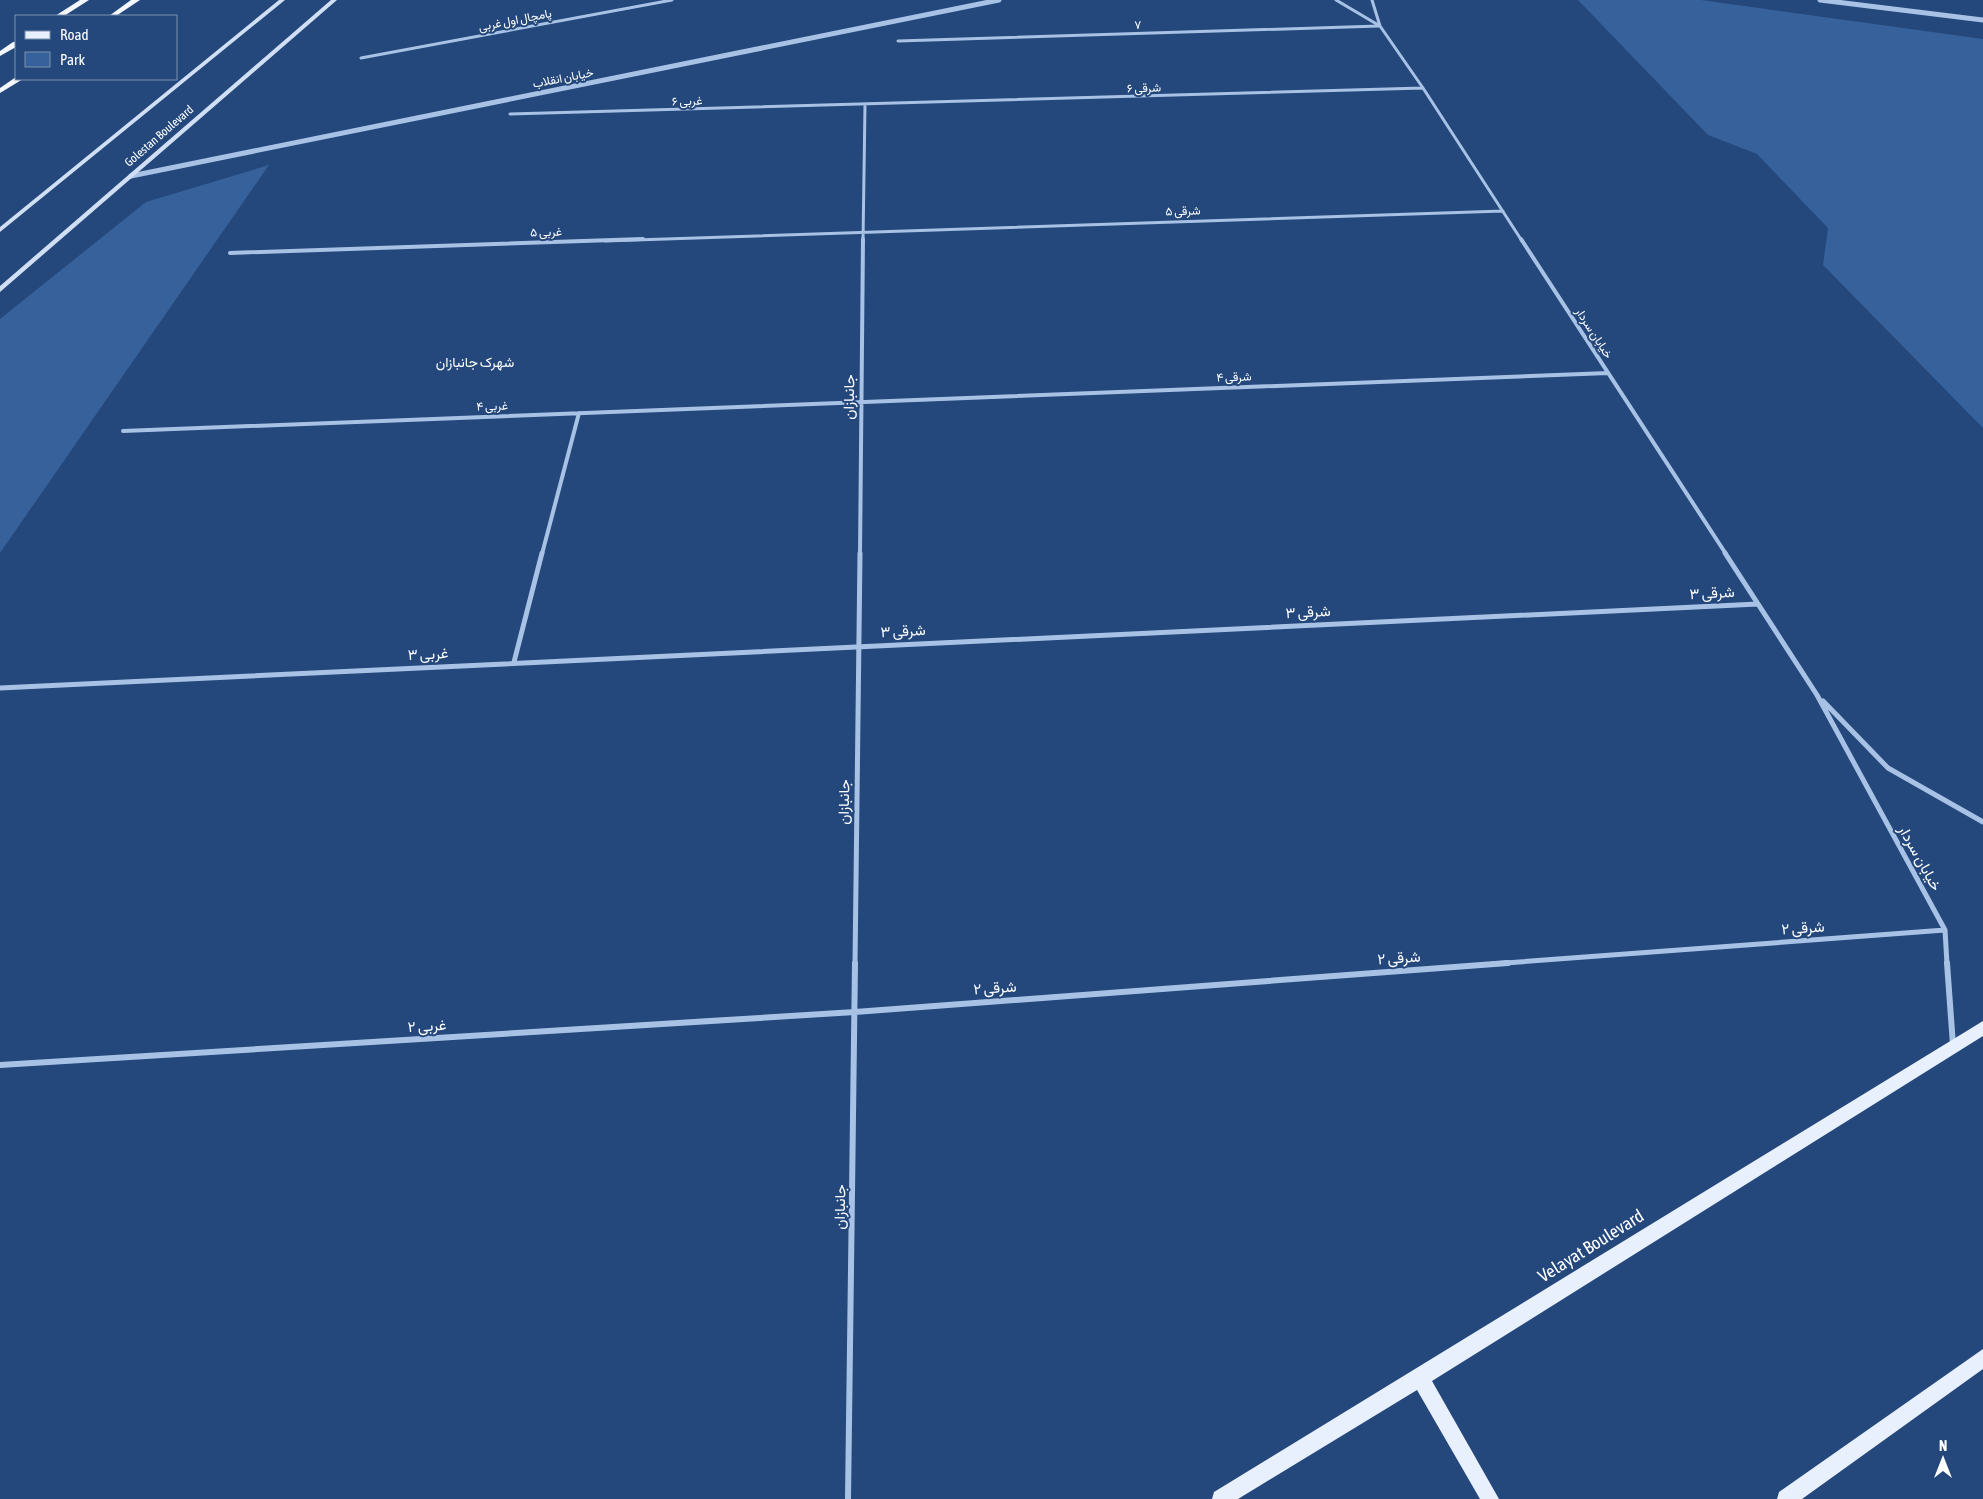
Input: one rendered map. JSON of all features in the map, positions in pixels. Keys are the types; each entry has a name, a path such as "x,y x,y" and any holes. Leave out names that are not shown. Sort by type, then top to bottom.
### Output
{"highway":[{"path":"62,15 85,0"},
{"path":"114,15 136,0"},
{"path":"0,54 15,45"},
{"path":"0,91 17,80"}],"main road":[{"name":"Golestan Boulevard","path":"0,230 282,0"},
{"name":"Golestan Boulevard","path":"0,290 334,0"},
{"name":"Velayat Boulevard","path":"1221,1499 1420,1378 1983,1028"},
{"path":"1786,1499 1983,1358"},
{"path":"1420,1378 1490,1499"}],"street":[{"name":"پامچال اول غربی","path":"361,58 672,0"},
{"name":"خیابان انقلاب","path":"131,176 999,0"},
{"name":"خیابان سردار","path":"1336,0 1380,26 1423,88 1817,695 1945,930 1953,1046"},
{"path":"1372,0 1380,26"},
{"path":"1820,0 1983,20"},
{"name":"۷","path":"898,41 1380,26"},
{"name":"۶ شرقی","path":"865,105 1423,88"},
{"name":"۶ غربی","path":"510,114 865,105"},
{"name":"جانبازان","path":"848,1499 865,105"},
{"name":"۵ شرقی","path":"863,232 1502,210"},
{"name":"۵ غربی","path":"230,253 863,232"},
{"name":"۴ شرقی","path":"862,402 1608,373"},
{"name":"۴ غربی","path":"122,431 862,402"},
{"path":"514,662 579,413"},
{"name":"۳ شرقی","path":"858,646 1758,604"},
{"name":"۳ غربی","path":"0,688 858,646"},
{"name":"خیابان سردار","path":"1817,695 1888,768 1983,822"},
{"name":"۲ شرقی","path":"855,1012 1945,930"},
{"name":"۲ غربی","path":"0,1065 855,1012"}],"green space":[{"path":"1578,0 1701,0 1983,39 1983,428 1823,265 1828,228 1757,154 1708,135"},
{"path":"269,165 0,553 0,319 146,202"}],"district":[{"name":"شهرک جانبازان","path":"475,362"}]}
